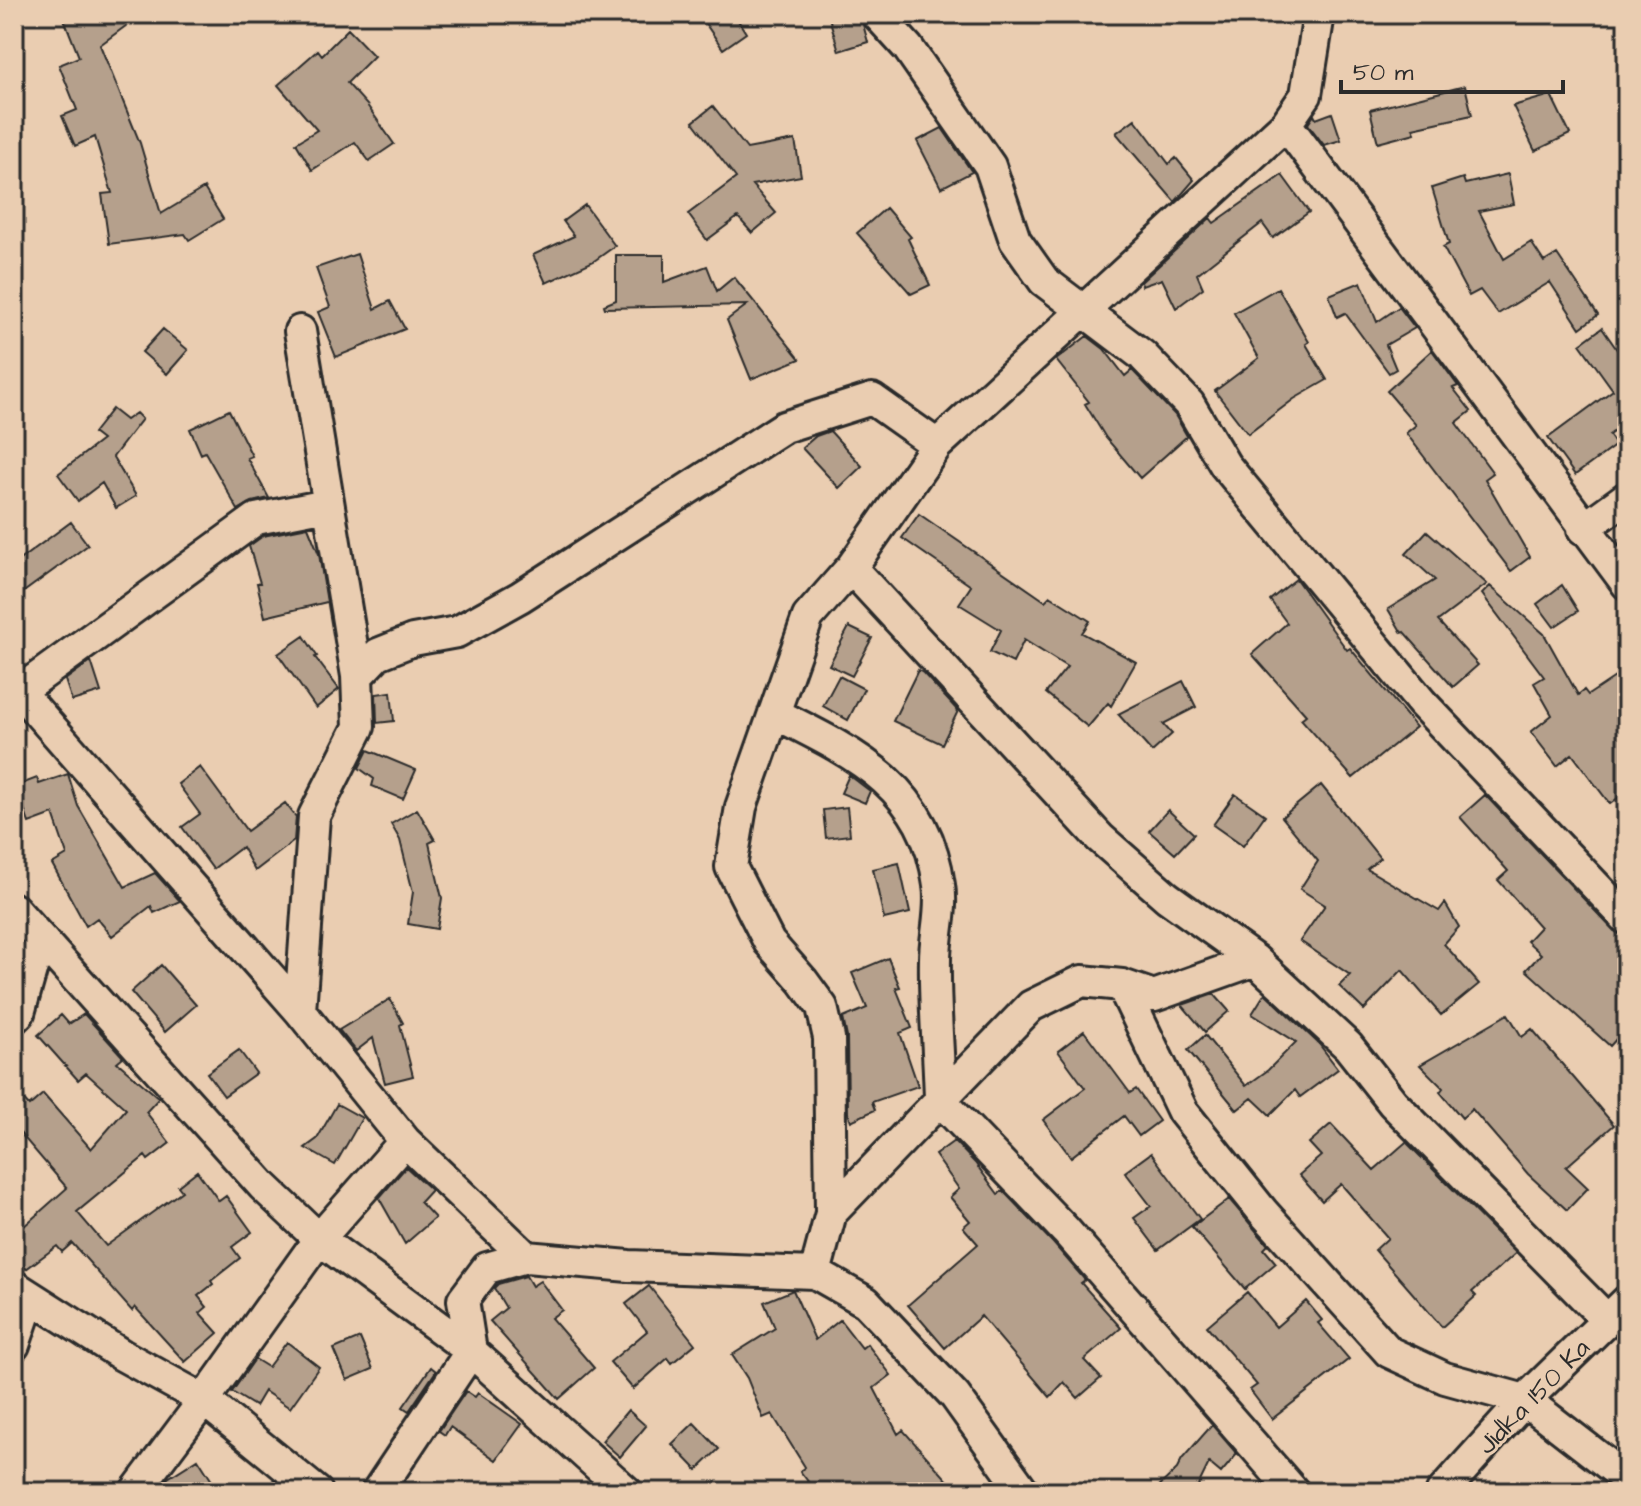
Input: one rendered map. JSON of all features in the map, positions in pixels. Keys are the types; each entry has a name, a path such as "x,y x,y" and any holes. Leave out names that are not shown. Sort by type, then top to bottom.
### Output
{"street":[{"path":"877,14 908,48 990,166 1015,240 1044,281 1142,355 1189,404 1225,465 1422,703 1627,919"},
{"path":"815,1273 831,1213 829,1038 822,1007 769,942 731,867 741,807 808,617 851,568 937,445 1286,124 1306,95 1319,14"},
{"path":"1286,124 1583,529 1627,584"},
{"path":"300,331 357,676 359,727 314,816 300,1011"},
{"path":"357,676 378,654 413,640 457,632 520,597 784,427 872,399 937,445"},
{"path":"1583,529 1627,497"},
{"path":"327,505 256,519 17,694 300,1011 405,1141 526,1257"},
{"path":"851,568 1100,838 1167,897 1255,960 1348,1046 1393,1103 1617,1310"},
{"path":"774,713 846,749 895,787 927,834 940,887 935,958 940,1100 1066,1231 1294,1492"},
{"path":"14,909 263,1186 319,1239 471,1351 627,1492"},
{"path":"14,1018 19,1013 40,939"},
{"path":"831,1213 1031,1006 1082,981 1122,985 1154,996 1255,960"},
{"path":"1122,985 1183,1112 1263,1212 1389,1352 1445,1378 1525,1400 1627,1479"},
{"path":"135,1492 319,1239 405,1141"},
{"path":"377,1492 471,1351 463,1300 487,1268 526,1257 629,1266 815,1273 866,1302 955,1396 1024,1492"},
{"path":"14,1345 22,1292 122,1355 204,1400 317,1492"},
{"name":"Jidka 150 Ka","path":"1442,1492 1525,1400 1617,1310"}],"building":[{"path":"62,14 142,14 100,45 140,143 161,214 204,188 223,219 189,240 185,234 109,244 102,194 112,193 95,137 75,146 62,116 77,110 59,65 79,57"},
{"path":"719,14 734,14 746,33 723,49 705,23"},
{"path":"828,14 860,14 868,42 839,51"},
{"path":"348,29 374,56 347,83 367,105 394,144 369,161 355,142 312,170 296,143 317,130 278,85 318,50 322,55"},
{"path":"1465,86 1472,115 1413,128 1415,133 1378,143 1370,110"},
{"path":"1551,95 1570,134 1535,151 1513,106"},
{"path":"713,106 747,149 795,140 801,176 752,185 776,213 752,233 738,217 707,240 688,214 736,178 693,122"},
{"path":"1332,113 1341,140 1324,145 1308,124 1314,115 1316,119"},
{"path":"1135,119 1169,164 1176,158 1194,180 1175,202 1116,133"},
{"path":"942,128 972,172 941,188 917,141"},
{"path":"1508,174 1514,204 1479,211 1504,259 1531,242 1544,262 1557,254 1598,315 1580,328 1550,282 1498,314 1480,290 1469,296 1443,247 1449,244 1432,188 1463,178 1465,184"},
{"path":"1282,175 1309,212 1273,238 1262,223 1197,274 1203,288 1176,308 1162,279 1142,286 1141,282 1210,218 1214,223"},
{"path":"585,205 615,246 594,261 546,283 533,255 574,236 563,221"},
{"path":"886,208 911,237 908,239 930,285 911,294 857,233"},
{"path":"357,254 375,309 390,301 405,329 336,357 318,312 330,307 316,268"},
{"path":"616,255 664,255 664,282 707,266 717,291 734,277 800,359 751,379 727,320 747,305 605,308 604,305 616,300"},
{"path":"1361,282 1377,322 1399,307 1415,328 1386,345 1396,369 1389,373 1345,313 1337,317 1329,295"},
{"path":"1278,288 1327,380 1294,399 1248,434 1215,391 1259,358 1234,313"},
{"path":"1602,328 1627,364 1627,422 1609,435 1616,445 1575,475 1548,438 1613,390 1580,344"},
{"path":"163,329 188,350 167,374 142,352"},
{"path":"1087,336 1104,349 1125,376 1132,370 1175,415 1187,436 1140,478 1106,438 1085,404 1089,402 1056,360"},
{"path":"1432,350 1458,386 1453,388 1471,411 1456,423 1493,473 1485,479 1530,557 1511,571 1406,433 1416,425 1387,391"},
{"path":"112,409 126,420 136,413 142,419 113,457 136,496 116,508 102,483 78,501 58,474 102,440 93,433"},
{"path":"229,410 252,456 247,458 269,498 252,502 238,510 205,452 201,454 190,429"},
{"path":"830,431 862,466 839,488 802,448 816,436"},
{"path":"919,514 1045,601 1050,596 1090,621 1082,633 1136,662 1111,706 1108,703 1088,727 1046,693 1067,667 1024,640 1013,663 990,652 1001,630 959,604 971,586 902,538"},
{"path":"71,522 88,545 14,599 14,564"},
{"path":"308,527 319,554 327,602 265,617 257,583 260,583 249,546 263,536"},
{"path":"1427,531 1487,584 1438,621 1478,665 1453,687 1402,633 1388,609 1435,580 1406,554"},
{"path":"1296,579 1347,650 1350,648 1416,727 1353,778 1301,719 1306,715 1252,654 1287,623 1270,600"},
{"path":"1562,585 1578,611 1554,627 1537,604"},
{"path":"1490,586 1544,634 1578,695 1584,690 1588,695 1627,669 1627,791 1610,804 1572,754 1557,766 1531,732 1552,715 1534,683 1544,677 1482,594"},
{"path":"849,627 872,638 852,676 829,665"},
{"path":"304,636 339,689 316,708 278,654"},
{"path":"91,661 101,692 72,701 65,680"},
{"path":"918,670 958,711 942,744 893,721"},
{"path":"839,676 864,689 848,720 823,706"},
{"path":"1183,681 1196,707 1163,724 1172,734 1152,752 1118,714"},
{"path":"391,692 394,721 377,723 376,694"},
{"path":"368,750 416,770 403,799 372,786 374,779 359,768"},
{"path":"200,767 247,831 285,803 296,817 294,841 255,871 242,847 213,869 182,827 200,814 178,784"},
{"path":"68,774 78,806 125,887 155,873 180,901 154,913 151,906 112,936 97,918 86,926 52,864 67,855 53,814 29,823 16,786 37,778 39,784"},
{"path":"849,775 870,791 865,803 841,793"},
{"path":"1321,785 1380,858 1367,869 1439,911 1445,903 1459,927 1444,944 1479,984 1441,1015 1402,970 1364,1010 1339,986 1350,975 1300,941 1325,905 1300,889 1318,861 1282,817"},
{"path":"1235,794 1265,815 1243,846 1213,825"},
{"path":"1485,795 1614,931 1627,936 1627,1027 1610,1046 1526,970 1541,954 1527,941 1540,927 1498,880 1508,871 1460,817"},
{"path":"847,807 850,835 826,838 823,810"},
{"path":"417,809 435,840 429,843 442,898 437,929 408,924 413,892 400,840 391,824"},
{"path":"1168,810 1194,834 1175,854 1149,831"},
{"path":"899,863 910,913 884,919 873,869"},
{"path":"888,958 912,1028 900,1033 918,1086 872,1102 875,1110 851,1121 848,1113 847,1037 843,1018 867,1008 852,973"},
{"path":"161,965 196,1005 165,1032 131,992"},
{"path":"1265,993 1319,1044 1338,1069 1300,1097 1295,1090 1270,1115 1252,1098 1237,1110 1188,1050 1205,1035 1246,1086 1268,1070 1296,1042 1252,1014"},
{"path":"1214,994 1229,1011 1205,1032 1182,1005"},
{"path":"390,999 403,1023 400,1025 413,1076 385,1083 373,1038 356,1051 339,1030"},
{"path":"84,1014 123,1057 117,1062 159,1098 146,1112 170,1143 148,1160 145,1156 77,1212 106,1246 182,1191 178,1186 197,1171 219,1201 226,1196 252,1232 232,1247 240,1258 211,1281 213,1284 198,1296 207,1307 200,1313 218,1333 185,1362 135,1307 132,1311 72,1243 62,1252 57,1246 26,1269 14,1253 14,1235 67,1188 14,1126 14,1089 29,1106 43,1094 91,1149 126,1109 86,1073 78,1080 38,1035 61,1015 69,1024"},
{"path":"1508,1014 1522,1037 1532,1029 1614,1125 1566,1167 1588,1188 1567,1210 1528,1174 1472,1109 1462,1118 1440,1092 1443,1088 1420,1065"},
{"path":"1084,1031 1130,1093 1136,1089 1159,1121 1139,1136 1124,1116 1071,1157 1043,1120 1085,1088 1058,1051"},
{"path":"239,1050 256,1073 224,1096 207,1073"},
{"path":"337,1104 362,1118 335,1165 305,1148 317,1139"},
{"path":"1331,1124 1374,1170 1406,1142 1516,1253 1472,1292 1476,1296 1442,1327 1375,1250 1388,1238 1341,1184 1322,1201 1299,1175 1321,1156 1309,1143"},
{"path":"954,1141 998,1194 1003,1191 1053,1243 1085,1280 1081,1283 1121,1328 1084,1360 1101,1378 1078,1398 1064,1382 1050,1397 981,1316 945,1348 908,1305 978,1244 963,1227 970,1221 950,1197 959,1189 935,1155"},
{"path":"1151,1153 1200,1219 1158,1250 1134,1218 1151,1206 1125,1172"},
{"path":"406,1167 431,1190 420,1202 435,1218 405,1244 379,1198"},
{"path":"1229,1199 1268,1245 1264,1249 1276,1263 1245,1289 1192,1227"},
{"path":"526,1276 532,1286 540,1281 562,1310 551,1318 594,1368 559,1399 490,1321 506,1308 494,1288"},
{"path":"649,1286 695,1344 672,1363 668,1358 633,1389 610,1362 647,1331 626,1304"},
{"path":"793,1290 815,1340 840,1320 862,1348 867,1344 891,1375 874,1388 898,1434 903,1430 958,1492 816,1492 800,1471 805,1467 772,1414 763,1418 747,1378 732,1355 775,1328 764,1302"},
{"path":"1247,1292 1276,1327 1306,1301 1322,1320 1318,1323 1349,1359 1272,1419 1250,1390 1257,1385 1207,1326"},
{"path":"360,1338 373,1369 347,1380 334,1349"},
{"path":"287,1342 319,1367 290,1408 264,1391 255,1406 232,1392 255,1359 268,1367"},
{"path":"431,1367 436,1371 409,1411 403,1407"},
{"path":"466,1391 475,1397 478,1393 522,1424 496,1460 450,1427 445,1435 439,1431"},
{"path":"628,1410 646,1426 620,1457 602,1441"},
{"path":"694,1423 719,1449 697,1470 672,1444"},
{"path":"1212,1425 1237,1454 1221,1473 1209,1463 1195,1492 1153,1492 1177,1469"},
{"path":"198,1459 219,1492 158,1492 168,1478"}]}
